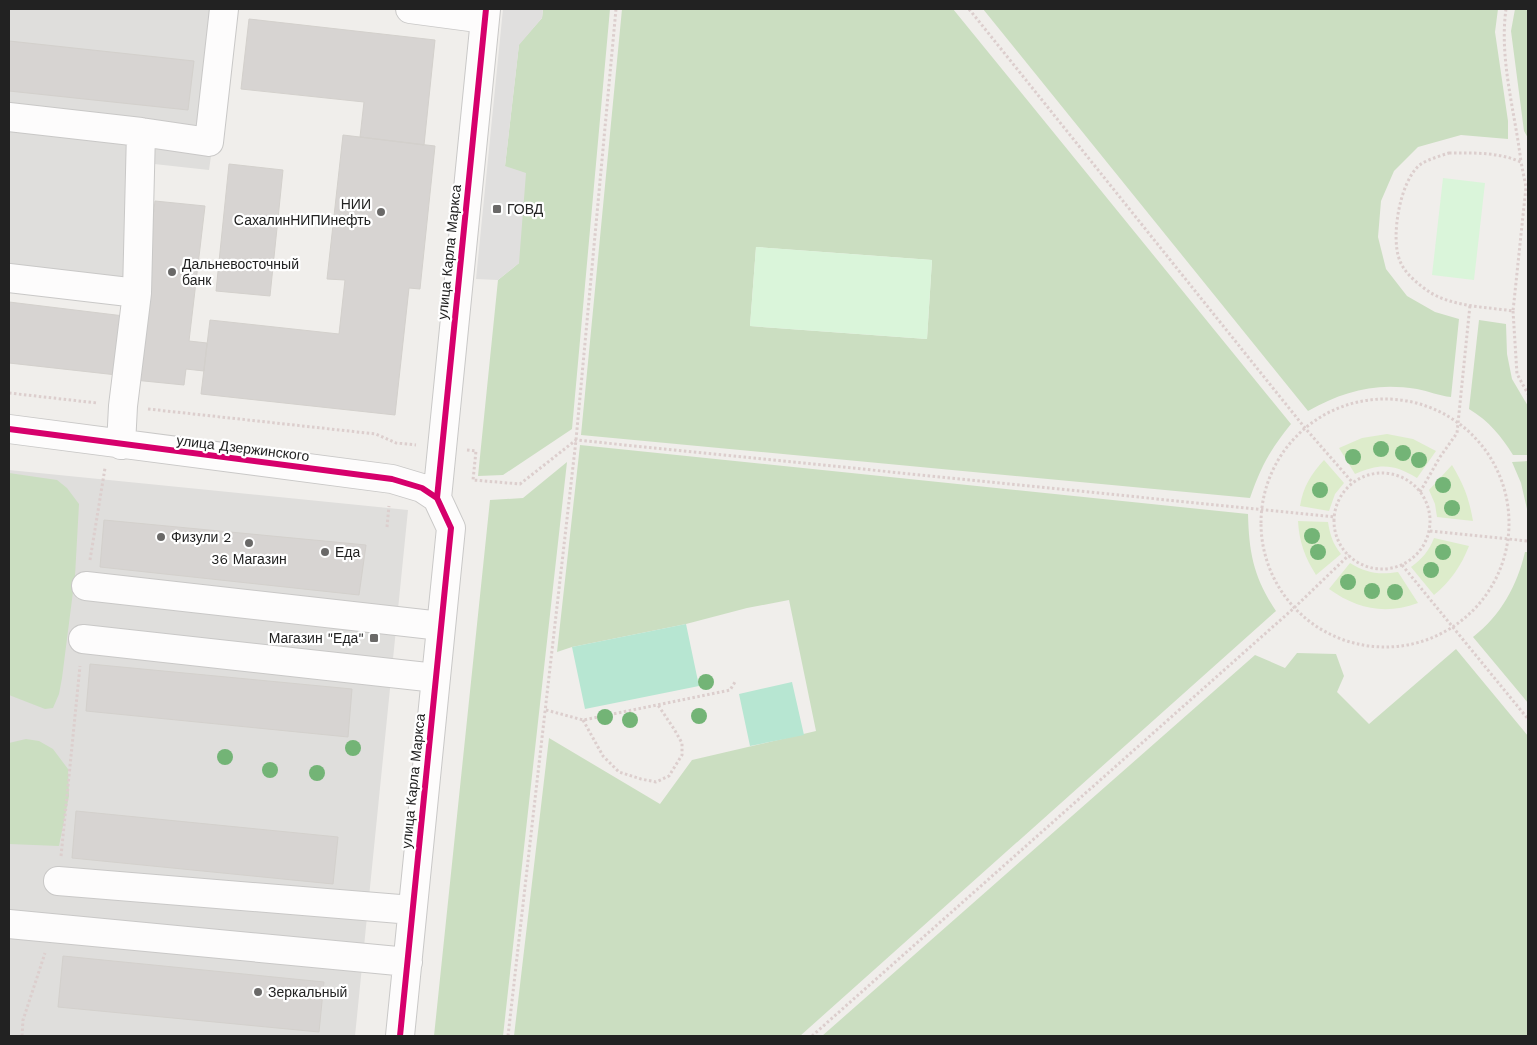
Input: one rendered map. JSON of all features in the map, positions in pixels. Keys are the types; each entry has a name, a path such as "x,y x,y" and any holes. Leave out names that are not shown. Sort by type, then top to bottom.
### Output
{"street":[{"path":"9,117 142,132 209,142 224,9"},
{"path":"410,9 486,14"},
{"name":"улица Карла Маркса","path":"400,1036 451,528 437,498 486,14"},
{"path":"121,445 123,406 137,293 142,132"},
{"path":"9,278 137,293"},
{"name":"улица Дзержинского","path":"9,428 121,445 392,479 422,488 437,498"},
{"path":"86,586 441,626"},
{"path":"83,640 436,678"},
{"path":"58,882 412,910"},
{"path":"9,924 408,962"}],"path":[{"path":"508,1036 576,440 616,9"},
{"path":"969,9 1305,428 1353,483"},
{"path":"1506,9 1503,30 1507,70 1526,187 1513,311 1516,374 1528,394"},
{"path":"1513,311 1470,305 1442,298 1430,292 1405,271 1399,259 1395,232 1405,188 1420,165 1433,158 1450,153 1508,156 1521,162"},
{"path":"1420,492 1440,457 1457,433 1470,305"},
{"path":"9,393 376,434 396,443 476,450 473,480 520,484 576,440 1262,508 1335,517"},
{"path":"1398,399 1430,407 1459,423 1482,446 1500,474 1508,506 1508,538 1502,565 1490,589 1474,611 1453,628 1421,642 1387,648 1353,644 1321,630 1294,608 1274,578 1263,544 1262,508 1269,478 1284,451 1305,428 1333,410 1365,400 1398,399"},
{"path":"86,586 105,467 121,445"},
{"path":"1381,473 1396,475 1410,481 1420,492 1427,503 1431,517 1430,531 1425,545 1415,557 1402,565 1380,570 1363,565 1348,555 1338,539 1335,530 1335,517 1340,500 1353,483 1366,476 1381,473"},
{"path":"1430,531 1528,541"},
{"path":"812,1036 1294,608 1348,555"},
{"path":"1402,565 1528,719"},
{"path":"58,882 83,640"},
{"path":"546,710 583,720 730,690 735,682"},
{"path":"583,720 603,756 619,772 656,782 669,776 682,755 682,743 658,706"},
{"path":"22,1036 23,1020 54,928"}],"shaded area":[{"path":"9,9 232,9 209,170 145,163 127,299 9,289"},
{"path":"503,9 543,9 542,18 519,45 505,166 526,173 519,263 498,280 476,279"},
{"path":"9,470 408,510 355,1036 9,1036"}],"green space":[{"path":"543,9 610,9 572,429 503,475 478,476 498,280 519,263 505,166 519,44 542,18"},
{"path":"622,9 953,9 1291,424 1267,459 1250,498 581,435","holes":["756,247 932,260 927,339 750,326"]},
{"path":"983,9 1498,9 1495,32 1508,121 1508,139 1461,135 1418,147 1394,171 1381,201 1378,237 1386,269 1407,296 1435,312 1459,319 1451,397 1402,387 1374,388 1347,393 1308,411"},
{"path":"1515,9 1528,9 1528,138 1524,131 1511,31"},
{"path":"1443,178 1485,183 1474,280 1432,275"},
{"path":"756,247 932,260 927,339 750,326"},
{"path":"1479,320 1506,324 1507,354 1512,379 1528,406 1528,455 1513,455 1494,429 1469,409"},
{"path":"1387,434 1413,439 1436,451 1417,478 1401,470 1387,467 1372,468 1355,474 1339,448 1362,438"},
{"path":"580,445 1248,514 1251,554 1254,565 1262,588 1276,611 800,1036 514,1036 549,738 660,804 692,760 816,731 789,600 747,608 686,624 572,647 557,652"},
{"path":"1324,460 1344,483 1335,494 1329,511 1300,506 1308,481"},
{"path":"1528,461 1528,537 1527,509 1521,483 1512,462"},
{"path":"567,462 503,1036 434,1036 490,500 523,498"},
{"path":"1452,465 1466,492 1473,521 1437,517 1435,504 1429,490"},
{"path":"9,473 57,480 67,488 79,504 75,576 62,678 59,694 53,708 45,709 9,695"},
{"path":"1298,521 1328,522 1332,539 1341,554 1316,575 1303,549"},
{"path":"1434,538 1469,546 1455,573 1434,595 1411,567 1425,554"},
{"path":"1525,552 1528,552 1528,703 1473,637 1500,609 1517,577"},
{"path":"1350,563 1373,572 1398,572 1418,603 1406,607 1383,609 1361,605 1340,596 1329,589"},
{"path":"686,624 699,686 585,709 572,647"},
{"path":"1456,649 1528,736 1528,1036 822,1036 1255,655 1285,668 1297,653 1336,654 1344,676 1337,692 1369,724"},
{"path":"792,682 804,735 750,746 739,694"},
{"path":"26,739 39,741 53,749 68,769 69,796 59,846 9,844 9,743"}],"building":[{"path":"249,19 435,40 424,145 360,137 364,102 241,89"},
{"path":"9,41 194,61 188,110 9,91"},
{"name":"НИИ СахалинНИПИнефть","path":"343,135 435,146 420,289 409,288 395,415 201,394 210,320 339,334 345,280 327,279"},
{"path":"229,164 283,170 270,296 216,291"},
{"name":"Дальневосточный банк","path":"155,201 205,206 189,341 207,343 204,371 186,369 184,385 134,380"},
{"path":"9,302 124,316 117,375 9,363"},
{"path":"104,520 366,545 359,595 100,567"},
{"path":"90,664 352,689 348,737 86,711"},
{"path":"76,811 338,837 333,884 72,858"},
{"path":"63,956 324,982 319,1032 58,1007"}],"cycle path":[{"path":"437,498 486,9"},
{"path":"9,429 392,479 422,488 437,498 451,528 400,1036"}],"place":[{"name":"ГОВД","path":"497,209"},
{"name":"НИИ СахалинНИПИнефть","path":"381,212"},
{"name":"Дальневосточный банк","path":"172,272"},
{"name":"Физули 2","path":"161,537"},
{"name":"36 Магазин","path":"249,543"},
{"name":"Еда","path":"325,552"},
{"name":"Магазин \"Еда\"","path":"374,638"},
{"name":"Зеркальный","path":"258,992"}]}
